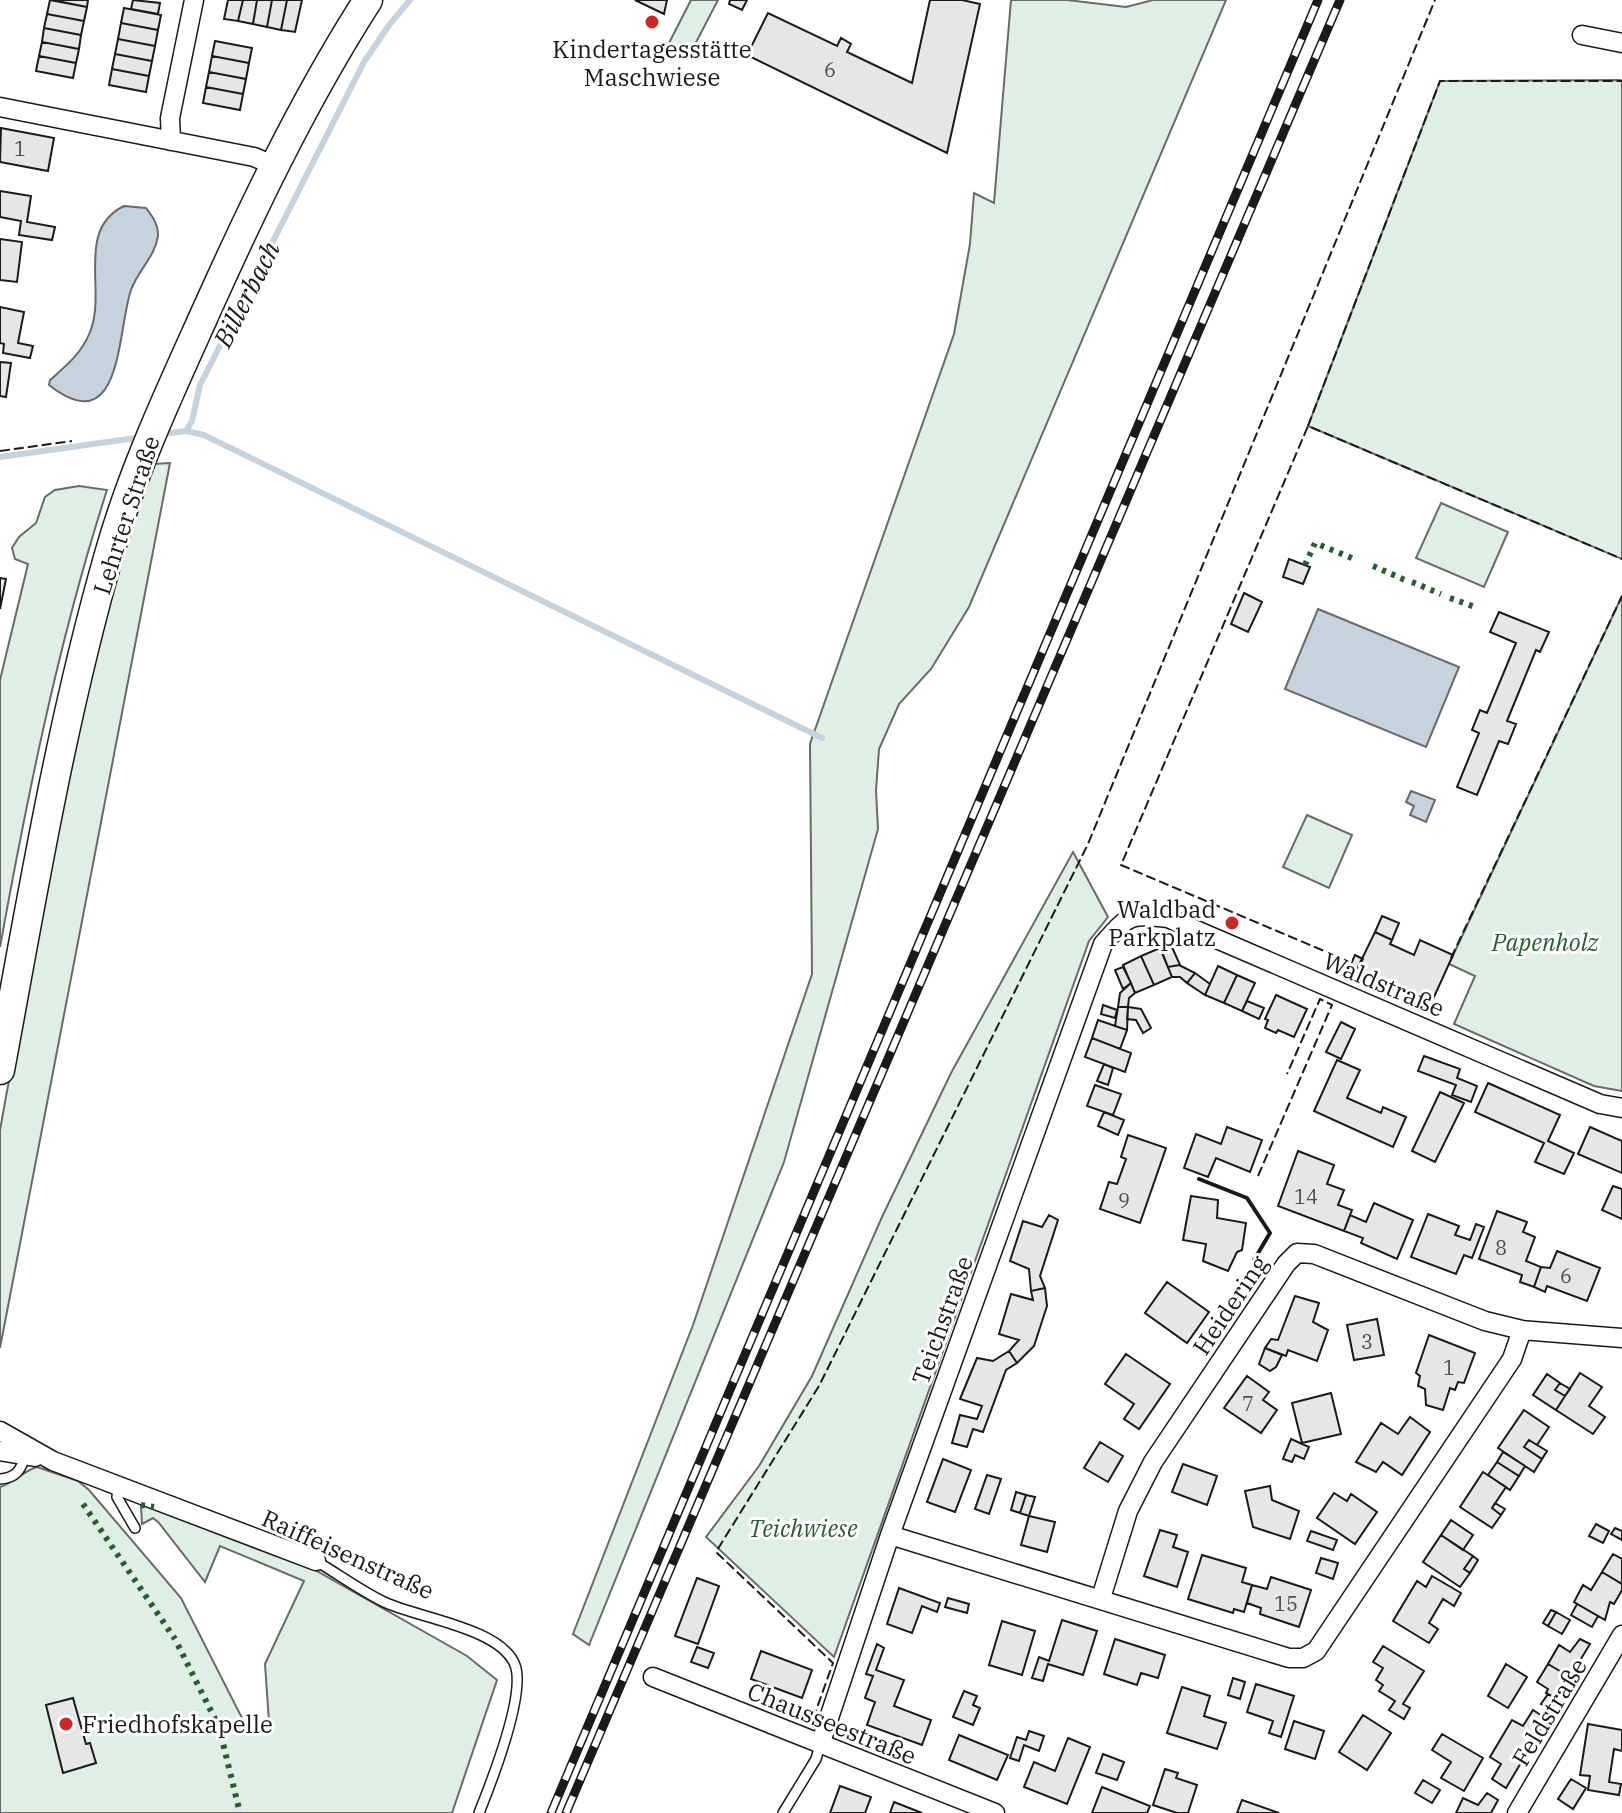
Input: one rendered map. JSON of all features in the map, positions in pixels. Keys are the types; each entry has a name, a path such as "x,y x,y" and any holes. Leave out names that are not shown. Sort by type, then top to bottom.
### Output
{"main road":[{"name":"Lehrter Straße","path":"0,1070 36,870 66,728 110,551 141,461 234,249 317,86 368,0"}],"street":[{"path":"171,141 170,118 194,0"},
{"path":"1582,35 1622,43"},
{"path":"0,107 254,157 275,166"},
{"name":"Waldstraße","path":"1125,919 1143,915 1168,918 1600,1104 1622,1108"},
{"name":"Teichstraße","path":"820,1745 890,1535 1103,944 1125,919"},
{"name":"Heidering","path":"1101,1598 1128,1511 1153,1462 1286,1264 1297,1253 1314,1254 1485,1321 1522,1330 1622,1338"},
{"path":"890,1535 1289,1658 1303,1658 1316,1651 1512,1359 1522,1330"},
{"name":"Raiffeisenstraße","path":"0,1431 53,1461 316,1561"},
{"name":"Raiffeisenstraße","path":"0,1451 53,1461"},
{"name":"Feldstraße","path":"1517,1813 1622,1635"},
{"name":"Chausseestraße","path":"653,1677 995,1813"}],"lane":[{"path":"0,1479 14,1476 21,1470 25,1456"},
{"path":"118,1485 117,1497 135,1528"},
{"name":"Raiffeisenstraße","path":"316,1561 385,1602 488,1639 506,1650 515,1666 516,1686 500,1756 479,1813"},
{"path":"783,1813 816,1759 820,1745"}],"green space":[{"path":"691,0 718,0 690,54 669,43"},
{"path":"1011,0 1067,0 1126,7 1153,0 1226,0 969,607 931,669 899,704 879,749 876,791 878,829 784,1162 589,1645 573,1634 693,1325 812,974 810,744 954,334 970,244 974,193 994,203"},
{"path":"1620,80 1622,559 1308,426 1440,81"},
{"path":"170,463 0,1348 0,1130 46,875 114,574 152,464"},
{"path":"79,486 107,490 74,603 46,717 0,947 0,680 28,564 15,559 12,548 19,537 36,523 45,497 55,490"},
{"path":"1441,503 1508,532 1484,587 1416,558"},
{"name":"Papenholz","path":"1622,596 1622,1091 1594,1086 1454,1024 1475,976 1449,964"},
{"path":"1307,815 1352,835 1329,888 1283,867"},
{"name":"Teichwiese","path":"1073,852 1108,917 1089,941 834,1657 706,1537 759,1466 812,1376 882,1217 951,1073"},
{"path":"37,1467 78,1481 89,1490 181,1598 245,1724 269,1722 265,1664 304,1581 220,1546 205,1582 159,1523 153,1518 142,1524 141,1505 154,1507 306,1565 467,1656 497,1680 452,1813 0,1813 0,1487"}],"shaded area":[{"path":"124,206 146,208 157,228 156,244 131,290 118,353 104,391 91,400 73,399 49,385 50,380 87,340 94,316 96,246 100,230 109,217"},
{"path":"1318,609 1459,667 1426,747 1285,689"},
{"path":"1411,791 1435,800 1426,822 1410,815 1414,806 1406,802"}],"building":[{"path":"50,0 87,7 84,21 47,14"},
{"path":"52,0 88,0 87,7"},
{"path":"133,0 160,3 158,14 131,9"},
{"path":"228,0 243,0 238,21 224,19"},
{"path":"243,0 257,0 253,24 238,21"},
{"path":"257,0 272,0 267,27 253,24"},
{"path":"272,0 287,0 281,30 267,27"},
{"path":"287,0 302,0 295,32 281,30"},
{"path":"635,0 667,0 664,14"},
{"path":"730,0 747,0 742,10 729,4"},
{"path":"930,0 962,0 980,4 947,153 747,55 768,13 837,46 841,38 851,44 847,52 912,83"},
{"path":"124,8 161,15 158,30 121,23"},
{"path":"47,14 84,21 81,35 44,28"},
{"path":"121,23 158,30 155,46 118,39"},
{"path":"44,28 81,35 79,49 42,42"},
{"path":"118,39 155,46 152,61 115,54"},
{"path":"215,41 252,48 249,63 212,56"},
{"path":"42,42 79,49 76,63 39,56"},
{"path":"115,54 152,61 149,76 112,69"},
{"path":"39,56 76,63 73,78 36,71"},
{"path":"212,56 249,63 246,79 209,72"},
{"path":"112,69 149,76 146,92 109,85"},
{"path":"209,72 246,79 243,94 206,87"},
{"path":"206,87 243,94 240,110 203,103"},
{"path":"1,128 54,138 48,171 0,162"},
{"path":"0,191 31,196 27,222 55,227 52,240 19,235 21,221 0,217"},
{"path":"0,239 22,242 17,282 0,280"},
{"path":"0,307 24,312 18,343 33,346 30,358 3,353"},
{"path":"0,362 11,363 6,397 0,396"},
{"path":"1289,559 1310,567 1303,584 1283,577"},
{"path":"0,578 6,579 0,609"},
{"path":"1244,593 1262,602 1248,632 1231,624"},
{"path":"1499,612 1549,632 1540,652 1536,650 1507,721 1516,724 1508,744 1499,741 1477,795 1457,787 1479,733 1472,730 1480,710 1487,713 1516,643 1490,632"},
{"path":"1382,916 1399,923 1392,940 1375,932"},
{"path":"1375,932 1392,940 1390,944 1414,955 1420,940 1453,955 1430,1006 1406,995 1408,992 1357,969"},
{"path":"1172,947 1180,965 1168,967 1162,952"},
{"path":"1160,948 1172,977 1154,985 1141,956"},
{"path":"1355,955 1363,959 1357,969 1350,966"},
{"path":"1141,956 1154,985 1135,993 1123,965"},
{"path":"1179,965 1195,973 1187,983 1180,977 1172,977 1168,967"},
{"path":"1218,966 1237,975 1224,1003 1205,995"},
{"path":"1123,967 1131,983 1123,989 1115,970"},
{"path":"1195,973 1210,984 1205,995 1187,983"},
{"path":"1237,975 1255,983 1242,1011 1224,1003"},
{"path":"1131,983 1135,993 1129,998 1128,1007 1118,1007 1120,993"},
{"path":"1276,995 1307,1009 1294,1037 1265,1028 1268,1020 1265,1019"},
{"path":"1247,1001 1264,1008 1259,1019 1242,1011"},
{"path":"1103,1005 1117,1010 1115,1018 1101,1014"},
{"path":"1118,1007 1128,1007 1127,1030 1115,1026"},
{"path":"1128,1007 1141,1009 1151,1028 1143,1033 1136,1020 1127,1019"},
{"path":"1098,1020 1127,1030 1120,1049 1092,1038"},
{"path":"1341,1022 1355,1029 1341,1059 1326,1052"},
{"path":"1092,1038 1131,1053 1125,1072 1085,1057"},
{"path":"1424,1056 1460,1069 1457,1078 1477,1086 1471,1102 1452,1095 1456,1085 1418,1071"},
{"path":"1337,1060 1360,1070 1347,1098 1381,1113 1383,1107 1406,1117 1393,1147 1314,1111"},
{"path":"1104,1064 1113,1068 1108,1085 1097,1081"},
{"path":"1488,1083 1560,1115 1548,1141 1574,1153 1564,1174 1535,1162 1544,1143 1475,1112"},
{"path":"1095,1085 1121,1094 1113,1115 1087,1106"},
{"path":"1440,1092 1464,1103 1435,1162 1412,1151"},
{"path":"1104,1112 1124,1120 1118,1135 1098,1126"},
{"path":"1227,1127 1262,1140 1250,1172 1216,1158 1208,1177 1184,1168 1196,1134 1221,1144"},
{"path":"1590,1127 1622,1141 1622,1173 1578,1154"},
{"path":"1128,1135 1166,1148 1140,1223 1100,1209 1109,1182 1117,1184 1126,1159 1121,1157"},
{"path":"1298,1151 1334,1165 1327,1184 1344,1190 1338,1205 1352,1210 1344,1231 1278,1206"},
{"path":"1613,1186 1622,1189 1622,1219 1602,1210"},
{"path":"1191,1196 1218,1200 1217,1218 1246,1223 1242,1250 1237,1252 1228,1271 1203,1261 1206,1244 1183,1240"},
{"path":"1374,1203 1413,1220 1397,1259 1361,1243 1363,1238 1344,1231 1350,1215 1366,1222"},
{"path":"1497,1211 1527,1222 1523,1232 1535,1237 1526,1261 1541,1267 1534,1287 1520,1282 1522,1275 1479,1259"},
{"path":"1428,1214 1459,1226 1455,1235 1470,1240 1476,1224 1484,1227 1472,1258 1464,1255 1456,1274 1411,1257"},
{"path":"1049,1215 1058,1220 1040,1276 1045,1288 1031,1291 1029,1269 1010,1261 1023,1221 1042,1227"},
{"path":"1557,1251 1600,1268 1587,1301 1547,1286 1545,1292 1534,1287 1541,1267 1550,1268"},
{"path":"1167,1282 1209,1312 1187,1343 1145,1313"},
{"path":"1045,1288 1047,1306 1034,1346 1017,1363 1009,1351 1019,1340 999,1334 1011,1294 1033,1300 1031,1291"},
{"path":"1295,1296 1319,1303 1313,1322 1328,1330 1317,1361 1288,1350 1286,1356 1265,1348 1271,1339 1278,1340"},
{"path":"1377,1319 1384,1355 1354,1360 1347,1325"},
{"path":"1429,1335 1475,1353 1464,1383 1458,1382 1455,1390 1450,1388 1443,1410 1426,1405 1425,1389 1418,1386 1420,1376 1416,1373"},
{"path":"1265,1348 1282,1355 1270,1371 1259,1364"},
{"path":"1009,1351 1017,1363 1006,1370 983,1432 973,1429 967,1447 952,1443 960,1415 977,1419 982,1406 960,1399 977,1358 993,1361"},
{"path":"1126,1354 1170,1384 1139,1429 1124,1419 1134,1404 1105,1384"},
{"path":"1580,1373 1602,1387 1589,1406 1605,1417 1593,1434 1556,1410"},
{"path":"1547,1374 1560,1383 1555,1390 1565,1396 1556,1410 1533,1395"},
{"path":"1247,1376 1269,1392 1263,1400 1277,1410 1261,1433 1224,1408"},
{"path":"1560,1383 1570,1389 1565,1396 1555,1390"},
{"path":"1331,1393 1341,1434 1302,1443 1292,1403"},
{"path":"1524,1410 1549,1427 1537,1445 1529,1440 1524,1447 1542,1459 1534,1472 1498,1448"},
{"path":"1410,1417 1430,1432 1402,1475 1383,1462 1376,1472 1356,1462 1381,1423 1398,1434"},
{"path":"1291,1439 1309,1447 1304,1459 1295,1455 1292,1462 1283,1459"},
{"path":"1529,1440 1547,1451 1542,1459 1524,1447"},
{"path":"1100,1442 1123,1456 1108,1482 1084,1468"},
{"path":"1503,1452 1525,1466 1519,1476 1497,1462"},
{"path":"943,1459 971,1470 955,1512 927,1502"},
{"path":"1497,1462 1519,1476 1510,1490 1488,1475"},
{"path":"1183,1464 1217,1476 1207,1505 1172,1492"},
{"path":"1483,1472 1506,1487 1492,1508 1501,1515 1492,1528 1460,1507"},
{"path":"987,1475 1001,1479 989,1514 975,1509"},
{"path":"1270,1486 1272,1500 1299,1511 1290,1539 1253,1527 1245,1491"},
{"path":"1016,1492 1026,1495 1020,1513 1011,1510"},
{"path":"1334,1493 1347,1501 1351,1494 1377,1512 1355,1544 1317,1518"},
{"path":"1026,1495 1035,1497 1029,1516 1020,1513"},
{"path":"1495,1503 1505,1509 1501,1515 1492,1508"},
{"path":"1029,1516 1055,1522 1047,1552 1021,1545"},
{"path":"1451,1520 1473,1535 1463,1550 1441,1535"},
{"path":"1596,1524 1609,1531 1603,1543 1589,1536"},
{"path":"1615,1528 1622,1531 1622,1540 1611,1534"},
{"path":"1160,1530 1177,1535 1173,1547 1188,1552 1177,1587 1144,1576"},
{"path":"1311,1531 1337,1540 1333,1550 1307,1541"},
{"path":"1441,1535 1473,1556 1464,1569 1470,1573 1460,1587 1423,1562"},
{"path":"1613,1554 1622,1559 1622,1584 1602,1572"},
{"path":"1202,1555 1246,1568 1242,1582 1252,1585 1244,1612 1234,1609 1233,1613 1188,1599"},
{"path":"1473,1556 1478,1560 1470,1573 1464,1569"},
{"path":"1321,1558 1338,1563 1333,1579 1316,1573"},
{"path":"1602,1572 1622,1584 1614,1604 1610,1602 1605,1620 1574,1602 1583,1585 1591,1590"},
{"path":"1432,1576 1461,1593 1454,1606 1443,1599 1429,1623 1438,1629 1429,1643 1393,1621 1417,1581 1426,1587"},
{"path":"1271,1577 1311,1590 1299,1627 1260,1614 1261,1608 1247,1603 1252,1585 1267,1589"},
{"path":"697,1578 719,1586 698,1644 675,1636"},
{"path":"899,1588 940,1603 937,1612 922,1606 912,1633 887,1624"},
{"path":"948,1598 969,1604 967,1613 945,1607"},
{"path":"1577,1604 1598,1616 1592,1627 1571,1615"},
{"path":"1551,1610 1556,1612 1548,1626 1543,1623"},
{"path":"1556,1612 1570,1620 1562,1634 1548,1626"},
{"path":"1062,1620 1097,1631 1083,1675 1048,1664 1043,1681 1032,1678 1039,1657 1049,1661"},
{"path":"1002,1621 1035,1631 1022,1675 989,1665"},
{"path":"1115,1639 1165,1655 1158,1678 1141,1673 1137,1685 1104,1674"},
{"path":"1580,1639 1590,1644 1570,1677 1548,1664 1559,1645 1570,1652"},
{"path":"877,1644 884,1648 876,1670 904,1680 894,1706 931,1720 922,1745 867,1725 875,1702 865,1698 873,1676 866,1674"},
{"path":"1383,1646 1424,1671 1403,1704 1410,1708 1404,1719 1389,1710 1395,1701 1379,1691 1383,1685 1376,1680 1383,1668 1373,1662"},
{"path":"697,1647 714,1653 708,1668 691,1662"},
{"path":"761,1651 812,1670 802,1698 751,1679"},
{"path":"1506,1664 1527,1677 1508,1708 1488,1696"},
{"path":"1548,1664 1570,1677 1557,1699 1546,1693 1548,1689 1537,1682"},
{"path":"1233,1678 1245,1682 1240,1699 1228,1695"},
{"path":"1256,1684 1294,1696 1281,1737 1269,1733 1273,1721 1247,1712"},
{"path":"1182,1687 1210,1696 1204,1716 1226,1723 1217,1749 1167,1733"},
{"path":"964,1691 977,1696 973,1705 980,1708 973,1725 953,1717"},
{"path":"1548,1694 1557,1699 1551,1710 1541,1704"},
{"name":"Friedhofskapelle","path":"73,1698 86,1744 90,1743 96,1763 63,1773 46,1705"},
{"path":"1533,1710 1547,1719 1506,1788 1492,1779 1501,1764 1490,1757 1512,1720 1523,1726"},
{"path":"1363,1715 1391,1733 1367,1770 1339,1752"},
{"path":"1294,1721 1324,1731 1315,1759 1285,1749"},
{"path":"1588,1724 1622,1730 1622,1751 1614,1749 1609,1782 1621,1784 1619,1795 1588,1790 1590,1776 1580,1775"},
{"path":"1029,1731 1044,1736 1039,1751 1024,1745 1019,1761 1010,1758 1017,1737 1026,1740"},
{"path":"1442,1734 1483,1758 1464,1791 1441,1778 1451,1762 1432,1750"},
{"path":"959,1735 1008,1755 997,1780 949,1760"},
{"path":"1068,1738 1090,1747 1067,1804 1024,1787 1034,1762 1055,1771"},
{"path":"1103,1754 1124,1762 1117,1780 1096,1773"},
{"path":"1165,1769 1178,1773 1176,1778 1197,1785 1188,1813 1177,1813 1153,1805"},
{"path":"1571,1779 1586,1788 1573,1809 1558,1799"},
{"path":"1423,1780 1440,1790 1432,1803 1415,1793"},
{"path":"840,1786 871,1797 865,1813 830,1813"},
{"path":"1102,1787 1150,1806 1147,1813 1092,1813"},
{"path":"1487,1793 1498,1800 1491,1813 1456,1813 1463,1798 1478,1805"},
{"path":"1242,1800 1279,1813 1237,1813"},
{"path":"894,1802 922,1813 890,1813"}],"waterway":[{"name":"Billerbach","path":"186,431 192,421 200,385 364,62 410,0"},
{"path":"162,434 186,431 204,435 822,738"},
{"name":"Billerbach","path":"0,457 143,437"}],"railway":[{"path":"551,1813 1318,0"},
{"path":"566,1813 1340,0"}],"hedge":[{"path":"1305,565 1315,543 1352,558"},
{"path":"1373,566 1405,580"},
{"path":"1412,582 1441,594"},
{"path":"1450,598 1475,607"},
{"path":"83,1504 175,1639"},
{"path":"141,1505 154,1507"},
{"path":"178,1645 219,1727 240,1813"}],"fence":[{"path":"813,1719 833,1663 716,1552 819,1386 1088,844 1435,0"},
{"path":"1308,426 1440,81 1622,81"},
{"path":"1336,956 1121,865 1308,426 1622,559"},
{"path":"0,451 72,441"},
{"path":"1451,958 1622,596"},
{"path":"1258,1176 1332,1005 1320,999 1287,1074"}],"wall":[{"path":"1199,1179 1247,1198 1270,1233 1254,1260"}],"place":[{"name":"Kindertagesstätte Maschwiese","path":"652,22"},
{"name":"Waldbad Parkplatz","path":"1232,923"},
{"name":"Friedhofskapelle","path":"66,1724"}]}
